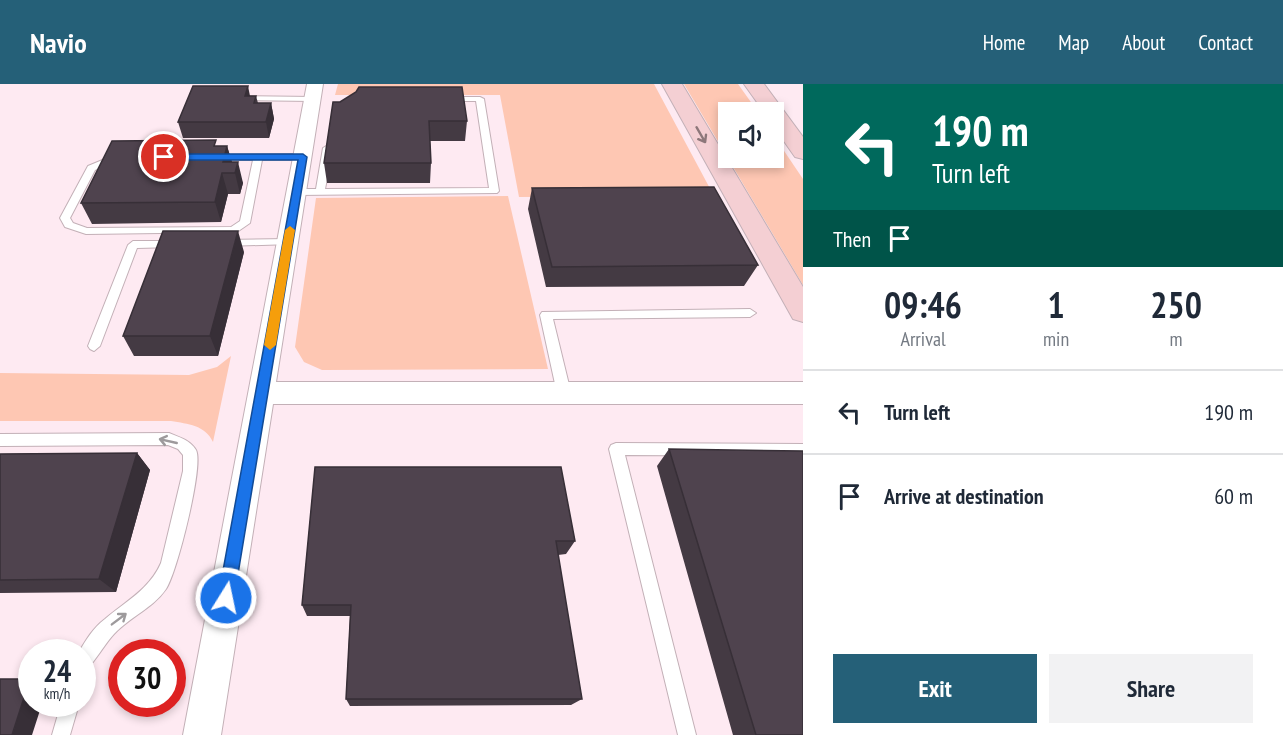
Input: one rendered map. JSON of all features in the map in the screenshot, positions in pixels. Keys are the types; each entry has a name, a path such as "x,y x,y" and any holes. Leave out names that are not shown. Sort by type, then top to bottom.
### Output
{"street":[{"path":"672,84 803,312"},
{"path":"754,84 803,152"},
{"path":"202,735 288,242 308,192 303,157 314,92"},
{"path":"262,393 803,393"}],"lane":[{"path":"230,98 314,92"},
{"path":"329,138 308,192 494,191 480,99 435,99"},
{"path":"129,157 106,160 91,168 65,218 69,225 86,231 233,230 245,223 258,157"},
{"path":"199,157 303,157"},
{"path":"216,243 288,242"},
{"path":"94,346 133,245 192,244"},
{"path":"564,393 546,315 750,313"},
{"path":"0,440 169,439 183,445 190,453 190,471 170,564 161,582 147,598 109,626 96,641"},
{"path":"687,735 616,449 803,450"},
{"path":"62,735 67,717"}],"shaded area":[{"path":"338,84 654,84 714,196 519,197 500,95 335,95"},
{"path":"684,84 738,84 751,102 718,102 718,141"},
{"path":"784,151 803,179 803,285 734,168 784,168"},
{"path":"508,196 548,369 322,370 304,362 295,347 316,198"},
{"path":"231,356 213,442 210,436 201,429 190,424 171,421 0,421 0,373 189,375 217,367"}],"building":[{"path":"193,86 248,86 245,96 256,96 254,103 271,103 266,122 178,122"},
{"path":"359,87 462,87 467,121 429,121 431,163 324,163 333,102 340,102 356,92"},
{"path":"216,140 214,146 227,146 223,162 238,162 235,173 222,173 215,202 81,203 112,141"},
{"path":"714,187 758,265 552,267 532,188"},
{"path":"163,231 238,231 210,336 123,336"},
{"path":"669,449 803,451 803,735 756,735"},
{"path":"137,453 99,579 0,580 0,454"},
{"path":"315,467 561,467 575,541 556,541 582,699 346,699 351,605 302,605"},
{"path":"0,679 18,679 18,716 12,735 0,735"}],"slow traffic":[{"path":"270,345 290,230"}],"route":[{"path":"164,157 303,157 226,598"}]}
